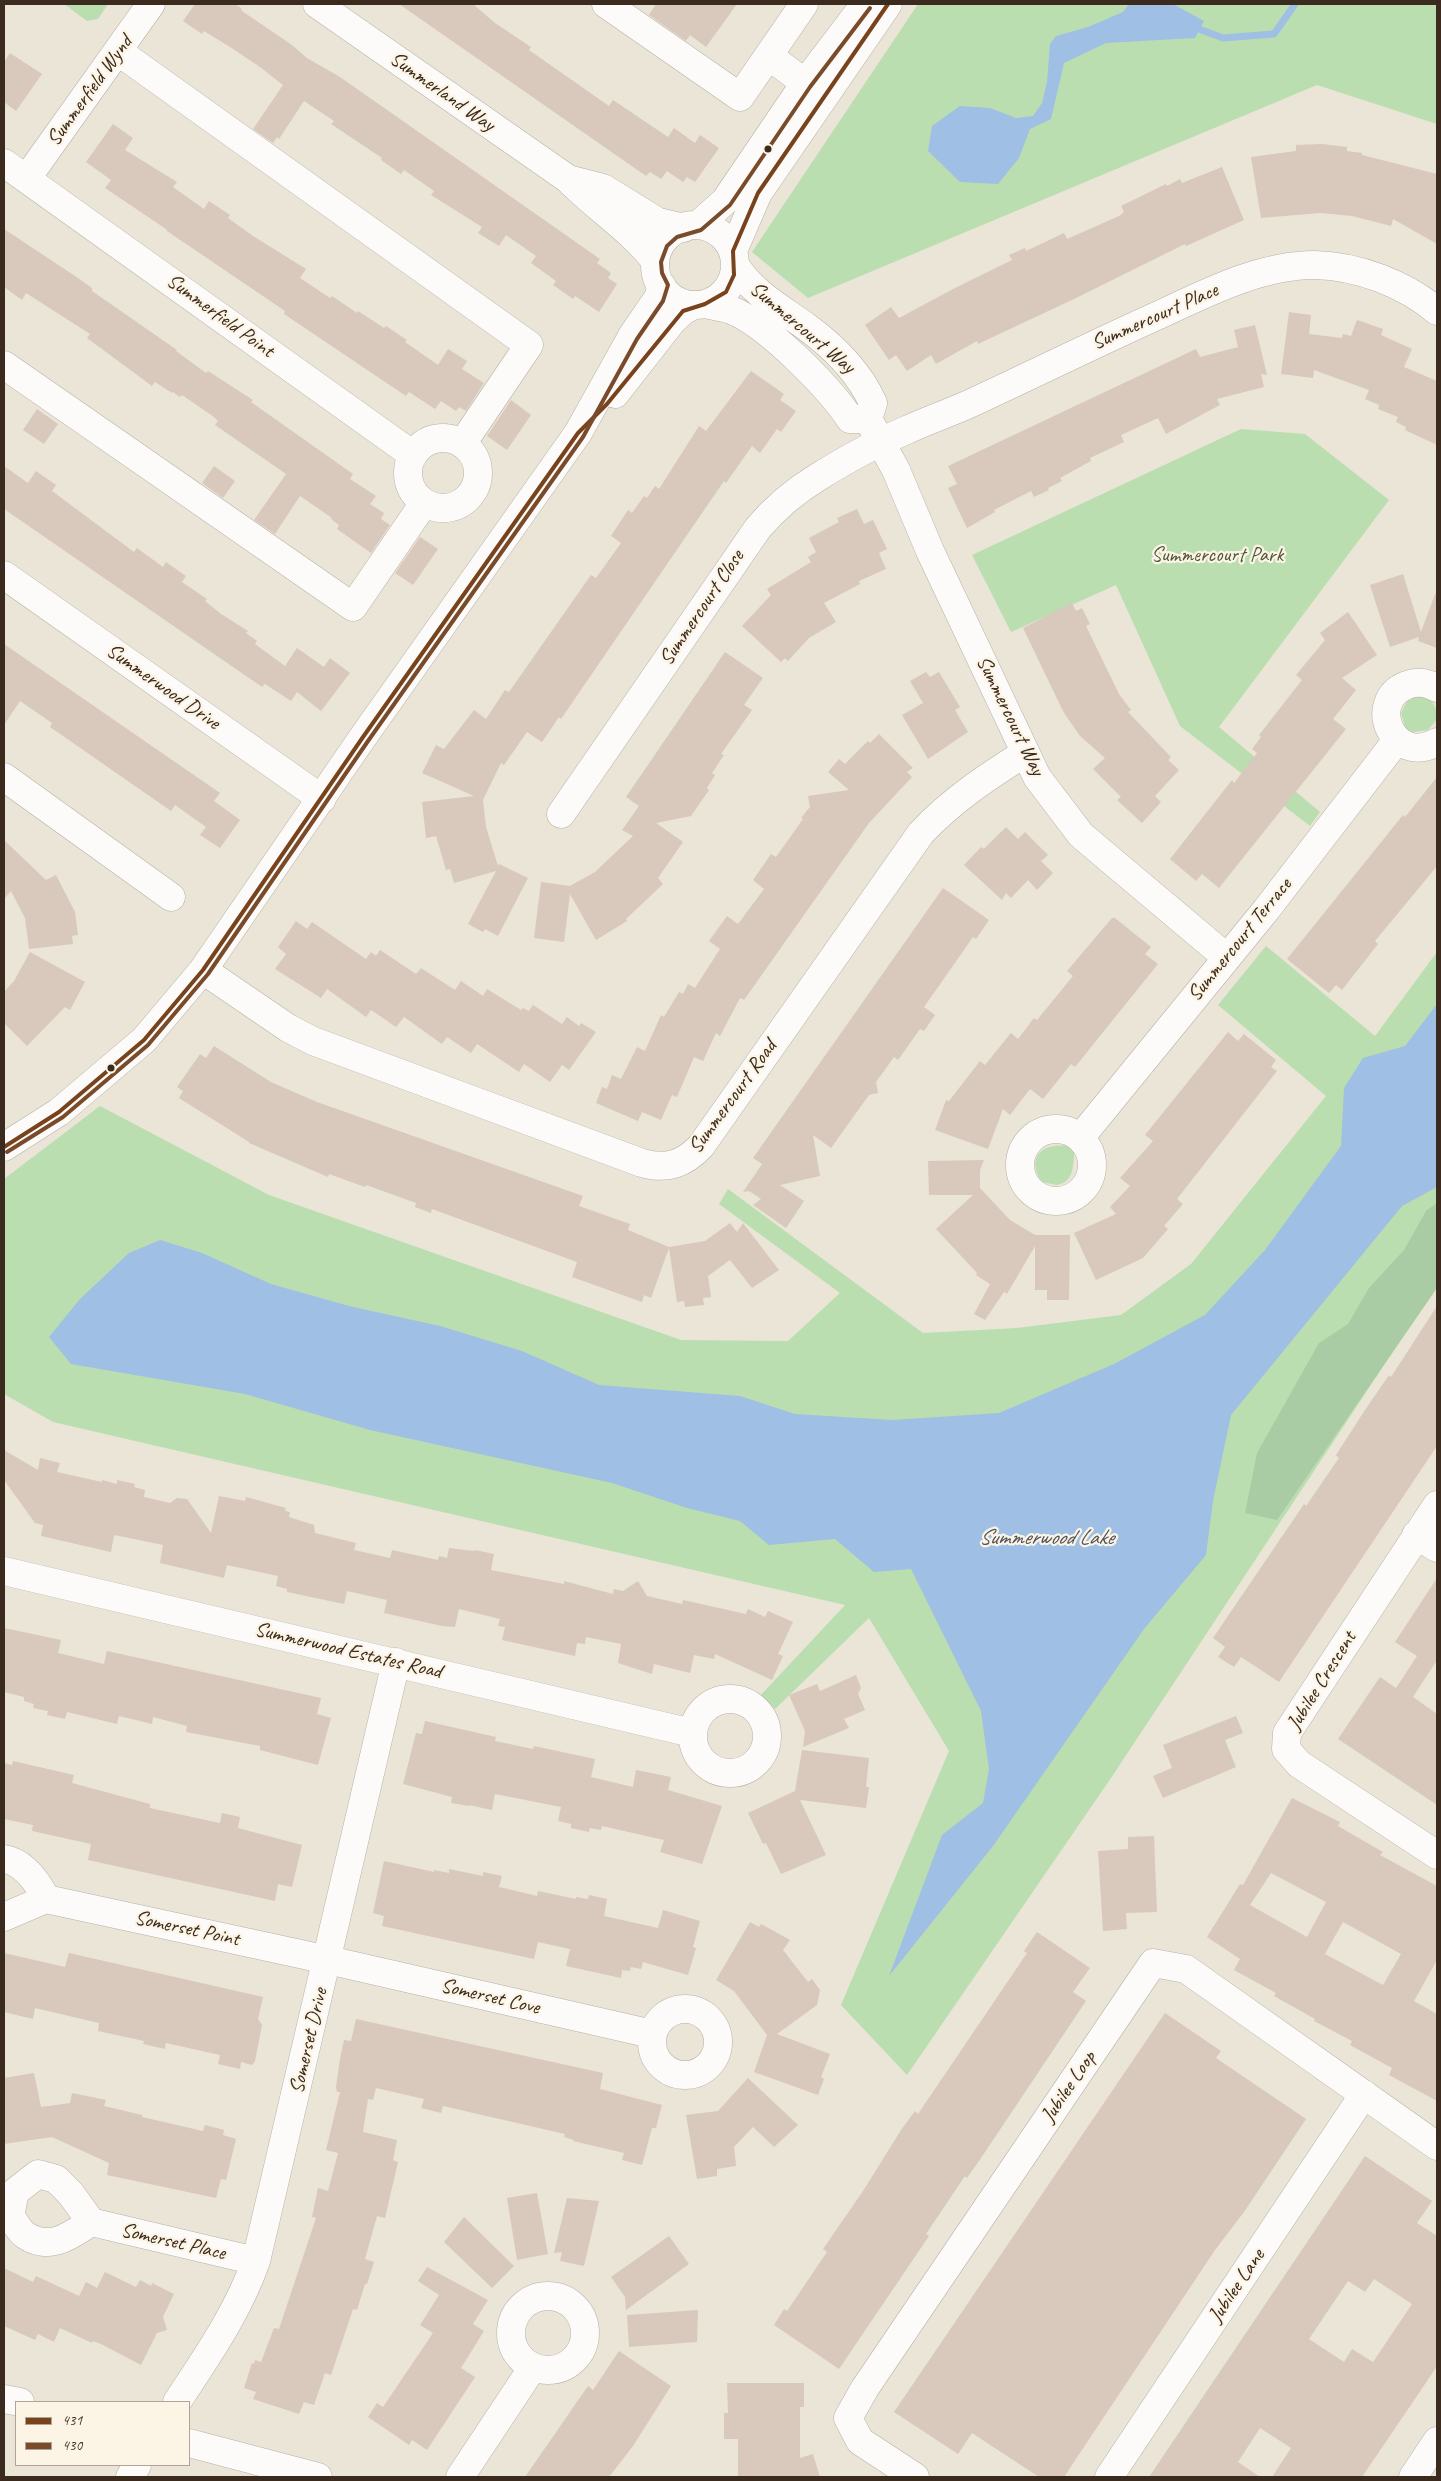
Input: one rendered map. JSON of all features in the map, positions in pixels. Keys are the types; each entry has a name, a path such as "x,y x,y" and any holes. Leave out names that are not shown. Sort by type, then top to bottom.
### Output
{"street":[{"name":"Summerfield Wynd","path":"27,178 151,4"},
{"name":"Summerland Way","path":"316,4 568,179 589,201 646,249 658,274"},
{"path":"609,5 740,97 804,4"},
{"path":"4,1147 59,1112 144,1040 204,970 363,737 578,433 632,336 658,298 658,249 668,235 691,226 725,201 805,83 865,4"},
{"path":"578,433 607,404 673,320 683,311 726,292 731,284 734,258 758,193 888,4"},
{"path":"118,52 529,345 462,444"},
{"path":"769,56 805,83"},
{"name":"Summerfield Point","path":"4,163 413,455"},
{"name":"Summerland Way","path":"568,179 603,188 658,222 691,226"},
{"path":"691,226 712,228 718,231 729,242 734,258"},
{"name":"Summercourt Way","path":"734,258 754,289 809,329 851,366 867,388 873,403 868,419 896,470 930,551 1037,777 1081,835 1226,957"},
{"name":"Summercourt Place","path":"881,443 980,400 1085,348 1203,295 1253,276 1289,268 1316,265 1346,269 1381,278 1414,293 1437,311"},
{"path":"658,274 675,301 698,305"},
{"name":"Summercourt Way","path":"698,305 730,309 754,322 803,364 843,408 850,419 868,419"},
{"path":"4,365 352,607 424,503"},
{"path":"441,438 462,444 476,460 477,482 473,492 456,506 434,508 424,503 415,496 410,486 408,465 413,455 420,446 430,440 441,438"},
{"name":"Summercourt Close","path":"561,814 758,528 773,510 816,478 881,443"},
{"name":"Summerwood Drive","path":"4,575 322,799"},
{"path":"1437,688 1423,683 1412,683 1394,694 1386,712 1387,723 1397,740 1407,746 1418,748 1437,742"},
{"name":"Summercourt Terrace","path":"1080,1138 1266,910 1397,740"},
{"name":"Summercourt Road","path":"204,970 288,1028 343,1053 421,1080 642,1163 664,1167 677,1165 691,1157 701,1146 921,833 940,813 982,779 1025,753"},
{"path":"4,778 171,897"},
{"name":"Jubilee Crescent","path":"1437,1505 1427,1542 1287,1733 1286,1749 1298,1764 1437,1855"},
{"name":"Summerwood Estates Road","path":"4,1571 692,1733"},
{"name":"Somerset Drive","path":"177,2401 229,2322 243,2295 256,2261 328,1960 396,1662"},
{"path":"4,1859 13,1860 36,1880 46,1899 4,1917"},
{"name":"Somerset Point","path":"46,1899 328,1960"},
{"name":"Somerset Cove","path":"328,1960 652,2034"},
{"name":"Jubilee Loop","path":"915,2477 860,2441 848,2418 864,2388 1153,1963 1186,1969 1437,2146"},
{"name":"Jubilee Lane","path":"1109,2477 1364,2094"},
{"name":"Somerset Place","path":"91,2222 256,2261"},
{"path":"460,2477 533,2367"},
{"path":"1413,2477 1437,2441"},
{"path":"190,2443 318,2477"},
{"path":"130,2477 137,2466"}],"green space":[{"path":"64,4 108,4 98,19 87,21"},
{"path":"918,4 1437,4 1437,124 1317,85 808,298 752,252"},
{"name":"Summercourt Park","path":"1241,429 1305,434 1389,500 1219,727 1320,812 1310,826 1180,726 1116,585 1011,632 972,555"},
{"path":"1416,696 1426,698 1432,702 1436,709 1437,719 1428,730 1407,733 1401,713 1407,701"},
{"path":"1266,946 1375,1036 1437,952 1437,1285 1111,1778 907,2075 841,2005 949,1751 869,1618 775,1709 760,1696 845,1605 53,1422 4,1394 4,1179 100,1106 269,1195 681,1340 788,1341 840,1293 719,1204 728,1189 923,1333 1017,1328 1121,1315 1191,1264 1326,1096 1218,1005"},
{"path":"1070,1145 1075,1149 1072,1171 1067,1180 1057,1185 1042,1182 1035,1165 1038,1155 1047,1148"},
{"path":"1437,1203 1437,1288 1277,1520 1245,1513 1257,1453 1319,1343 1348,1324 1369,1288 1404,1250 1426,1211"}],"water":[{"path":"1129,4 1173,4 1204,21 1195,38 1106,43 1064,63 1051,119 1030,129 1019,158 998,184 960,182 928,151 932,126 960,106 990,108 1016,118 1033,116 1042,103 1047,82 1050,44 1056,36 1088,27 1123,12"},
{"name":"Summerwood Lake","path":"1437,1004 1437,1187 1402,1206 1231,1415 1213,1501 1206,1555 1144,1629 993,1846 889,1976 942,1835 983,1803 989,1769 981,1711 911,1569 874,1572 835,1539 769,1545 740,1521 687,1508 612,1483 370,1430 245,1394 71,1364 49,1337 80,1299 129,1253 160,1240 202,1253 271,1284 349,1306 440,1326 522,1351 599,1385 740,1396 795,1414 892,1420 999,1413 1114,1364 1205,1315 1265,1250 1341,1146 1344,1088 1363,1058 1405,1046"}],"building":[{"path":"195,4 235,4 307,58 340,77 600,259 597,263 611,273 608,278 617,284 599,312 575,296 573,299 553,285 556,281 531,263 536,256 506,235 499,246 478,233 482,227 431,195 434,191 404,170 401,174 381,160 382,158 331,124 334,121 304,101 279,139 277,137 273,143 253,129 283,85 230,47 204,31 202,34 183,21"},
{"path":"399,4 473,4 495,23 531,47 529,50 609,106 613,100 668,137 674,128 695,143 700,135 719,148 695,182 687,177 683,182 667,171 661,179 650,172 646,176"},
{"path":"656,4 737,4 706,47 690,35 686,41 649,15"},
{"path":"10,53 42,74 16,111 4,102 4,62"},
{"path":"113,124 133,138 125,150 177,182 173,187 204,209 209,201 230,215 228,218 253,236 306,269 300,278 330,298 332,296 384,328 386,326 438,365 448,349 467,361 462,369 484,383 466,411 459,407 456,411 441,401 435,409 409,392 406,396 284,314 285,311 105,188 111,180 86,162"},
{"path":"1322,144 1347,147 1347,151 1362,153 1362,155 1437,174 1437,244 1393,219 1391,226 1352,216 1320,213 1261,218 1251,157 1296,151 1296,145"},
{"path":"1222,167 1244,220 1186,246 1185,244 978,344 977,341 936,364 931,355 907,371 896,355 889,360 865,325 891,307 899,318 1012,260 1009,255 1025,248 1026,251 1064,233 1067,239 1119,216 1124,212 1121,206 1166,184 1167,186 1180,179 1182,183"},
{"path":"4,229 92,288 92,291 177,350 206,373 208,371 253,400 251,402 353,474 350,479 376,496 370,504 384,513 381,519 390,525 371,553 337,529 339,525 332,518 300,496 275,534 254,520 286,474 215,425 218,421 214,417 182,395 180,397 155,382 152,386 87,338 90,334 26,293 22,300 4,287"},
{"path":"1289,312 1311,315 1309,334 1342,338 1343,334 1351,336 1357,320 1383,329 1381,335 1412,349 1404,367 1437,381 1437,445 1405,430 1406,427 1396,422 1398,417 1378,409 1379,405 1365,399 1369,390 1314,370 1313,378 1281,374"},
{"path":"1255,325 1267,375 1261,374 1264,387 1217,399 1220,405 1166,434 1158,418 1121,435 1124,442 1090,458 1091,461 1060,478 1062,481 1048,488 1049,490 1034,497 1031,491 994,510 995,512 967,528 948,488 957,484 948,466 1196,349 1200,357 1238,347 1234,330"},
{"path":"751,371 784,394 780,400 796,411 781,432 777,429 760,453 752,446 726,483 724,481 561,719 559,717 542,742 527,732 504,765 501,763 483,800 486,827 498,866 499,864 528,878 498,936 485,929 483,932 468,924 496,871 454,883 450,869 446,870 436,836 426,838 422,802 474,796 422,773 436,745 444,749 474,710 486,719 505,690 509,692 591,575 596,578 621,543 611,536 628,510 632,513 644,496 647,498 655,486 659,489 699,426 706,431"},
{"path":"511,400 531,415 507,450 487,436"},
{"path":"37,409 58,424 44,444 23,430"},
{"path":"4,466 28,483 36,471 56,485 52,491 134,552 137,548 163,567 166,562 186,576 182,582 207,599 205,601 221,614 248,631 246,633 257,641 255,644 285,666 297,648 324,667 330,658 350,673 321,711 297,692 291,701 265,684 262,687 4,509"},
{"path":"214,466 235,481 223,498 202,483"},
{"path":"857,509 864,524 873,520 887,549 879,553 886,569 859,581 860,584 824,603 836,622 809,638 788,661 785,658 781,662 742,626 771,595 767,589 811,562 808,557 816,552 809,538 839,522 837,518"},
{"path":"420,537 438,549 413,585 395,573"},
{"path":"1403,574 1421,632 1435,594 1437,594 1437,648 1418,641 1419,637 1390,647 1370,585"},
{"path":"1072,603 1076,611 1082,608 1090,624 1086,626 1119,694 1131,710 1128,712 1171,757 1168,760 1179,770 1155,796 1161,802 1142,823 1117,800 1121,797 1093,769 1105,758 1080,736 1064,713 1023,628"},
{"path":"1348,612 1377,655 1342,678 1356,690 1333,719 1346,729 1219,888 1202,874 1196,881 1170,859 1232,780 1234,783 1257,753 1252,749 1261,737 1259,735 1302,680 1296,675 1325,640 1320,633"},
{"path":"4,644 220,793 214,801 240,820 220,848 200,835 206,827 175,805 171,811 50,727 52,723 20,701 4,725"},
{"path":"725,652 763,678 744,705 752,710 721,754 724,755 712,773 715,775 707,788 709,790 691,816 656,823 683,842 658,878 663,884 626,919 627,921 596,940 570,894 564,942 534,938 541,882 570,886 595,872 633,836 622,830 639,806 626,797"},
{"path":"926,672 930,677 939,672 960,707 955,710 968,732 928,759 902,715 923,703 910,681"},
{"path":"879,734 913,768 907,772 912,777 869,823 744,1000 740,998 720,1036 716,1033 703,1061 694,1057 677,1097 672,1095 661,1120 642,1112 638,1121 596,1103 602,1087 607,1089 612,1075 621,1079 637,1047 645,1051 661,1015 664,1017 679,992 683,994 688,984 695,988 720,949 709,941 727,916 738,924 764,889 753,880 771,854 776,857 803,819 801,818 810,807 808,796 849,790 828,772 839,759 845,764 868,741 870,743"},
{"path":"1437,777 1437,866 1375,941 1378,944 1342,990 1336,985 1329,993 1287,959 1403,815 1405,817"},
{"path":"1006,827 1018,839 1025,832 1048,855 1041,861 1053,873 1037,890 1028,880 1011,898 1006,893 1002,900 964,865 981,847 984,849"},
{"path":"4,840 46,880 56,875 75,912 78,935 72,936 73,944 29,949 25,918 11,891 4,899"},
{"path":"943,888 989,920 976,939 973,937 924,1007 935,1015 924,1031 920,1029 898,1060 894,1057 876,1082 878,1093 869,1095 831,1148 813,1135 820,1176 780,1185 804,1201 786,1228 753,1205 761,1199 749,1191 743,1192 762,1164 753,1158"},
{"path":"1112,918 1115,918 1151,947 1145,954 1158,964 1075,1067 1071,1064 1043,1099 1030,1089 1010,1115 1003,1109 988,1149 935,1130 946,1100 949,1101 980,1061 985,1065 1011,1033 1018,1039 1034,1018 1037,1020 1073,976 1067,971"},
{"path":"296,921 307,929 312,922 366,959 371,952 376,956 380,950 416,974 421,968 455,990 461,981 483,996 487,989 521,1010 523,1008 529,1011 533,1005 562,1024 567,1017 579,1026 581,1023 596,1032 569,1070 562,1065 550,1082 524,1064 519,1072 477,1044 471,1053 447,1037 442,1044 404,1017 396,1027 371,1010 366,1017 327,989 321,998 275,969 286,954 278,947"},
{"path":"30,952 85,982 70,1010 65,1007 27,1046 4,1023 4,992 14,981"},
{"path":"1228,1032 1238,1041 1244,1034 1276,1060 1271,1067 1277,1071 1177,1199 1183,1204 1164,1226 1168,1229 1143,1258 1096,1280 1074,1233 1116,1214 1110,1207 1130,1186 1120,1178 1153,1141 1145,1135"},
{"path":"214,1046 271,1082 317,1102 583,1196 579,1206 630,1224 628,1230 669,1247 705,1241 730,1223 737,1232 743,1223 779,1270 752,1288 730,1260 708,1276 711,1297 703,1298 704,1305 685,1307 684,1301 677,1302 669,1248 651,1298 644,1295 642,1302 572,1277 577,1262 432,1209 431,1213 415,1207 416,1203 366,1185 365,1187 329,1174 328,1177 249,1143 179,1098 183,1091 177,1087 200,1054 206,1058"},
{"path":"984,1160 980,1170 980,1188 1010,1220 1035,1235 1070,1235 1069,1300 1047,1300 1047,1290 1035,1290 1035,1246 1007,1294 1004,1292 985,1320 974,1314 990,1284 976,1275 977,1273 936,1229 973,1195 929,1195 928,1161"},
{"path":"1437,1306 1437,1446 1279,1682 1241,1657 1234,1667 1218,1657 1225,1647 1213,1638 1304,1504 1306,1506 1339,1458 1336,1455 1363,1413 1389,1375 1391,1377"},
{"path":"4,1450 38,1470 40,1458 60,1463 57,1472 102,1482 102,1480 117,1484 117,1480 135,1484 134,1487 145,1490 144,1497 170,1503 177,1498 187,1499 211,1533 219,1496 245,1501 246,1497 286,1508 285,1511 290,1512 289,1517 314,1525 315,1533 356,1543 354,1550 390,1558 392,1550 438,1560 439,1556 447,1558 449,1548 475,1550 494,1554 491,1570 564,1584 564,1581 613,1594 614,1589 623,1591 638,1581 647,1596 682,1604 683,1600 746,1614 748,1609 765,1617 768,1611 793,1622 778,1654 783,1656 772,1680 715,1654 714,1659 694,1655 690,1673 654,1664 652,1674 618,1663 621,1644 586,1637 585,1644 577,1643 575,1656 502,1640 505,1627 498,1626 500,1619 459,1609 455,1627 442,1626 384,1613 387,1600 347,1591 344,1604 287,1592 287,1589 276,1586 278,1576 227,1565 224,1578 160,1563 163,1545 114,1535 111,1552 41,1536 43,1525 35,1523 4,1480"},
{"path":"1437,1578 1437,1660 1413,1697 1437,1714 1437,1805 1338,1739 1380,1677 1396,1688 1417,1656 1395,1642"},
{"path":"4,1628 61,1640 58,1653 104,1664 107,1651 321,1698 317,1714 331,1718 318,1765 260,1750 260,1746 186,1732 187,1726 153,1717 152,1724 119,1716 117,1724 67,1712 65,1719 47,1715 48,1711 33,1708 34,1704 24,1701 24,1697 4,1692"},
{"path":"856,1675 861,1688 858,1694 865,1710 844,1719 849,1728 803,1747 805,1731 789,1695 817,1684 820,1691"},
{"path":"1236,1716 1243,1733 1225,1740 1236,1767 1163,1798 1153,1776 1172,1768 1163,1745"},
{"path":"425,1721 496,1737 495,1741 533,1749 534,1746 595,1759 591,1777 633,1787 636,1770 671,1777 668,1790 722,1806 702,1864 660,1852 664,1840 602,1826 601,1830 590,1828 589,1832 571,1828 571,1824 558,1821 561,1807 495,1794 492,1810 451,1803 452,1797 403,1784 416,1733 422,1734"},
{"path":"802,1750 869,1758 866,1787 869,1787 866,1808 800,1800 826,1855 781,1874 766,1843 763,1844 748,1813 795,1791"},
{"path":"13,1761 74,1775 72,1783 150,1804 150,1808 220,1823 222,1813 240,1817 238,1828 302,1845 292,1887 278,1884 275,1901 88,1860 91,1844 32,1831 33,1825 4,1819 4,1763 12,1765"},
{"path":"1292,1798 1340,1822 1338,1826 1383,1852 1380,1855 1437,1886 1437,1960 1414,2001 1437,2014 1437,2101 1389,2075 1392,2068 1350,2045 1352,2041 1314,2021 1315,2019 1274,1996 1276,1993 1234,1970 1240,1959 1207,1937 1240,1884 1243,1885","holes":["1271,1873 1326,1902 1307,1937 1250,1905","1343,1922 1401,1954 1383,1985 1325,1954"]},
{"path":"1154,1836 1157,1912 1126,1913 1127,1929 1103,1931 1098,1851 1128,1849 1128,1837"},
{"path":"384,1861 434,1872 434,1870 449,1873 449,1869 483,1876 483,1872 502,1876 499,1887 537,1896 538,1891 576,1899 576,1897 588,1899 589,1895 607,1899 604,1916 658,1928 663,1910 700,1921 693,1947 696,1948 688,1975 643,1962 641,1969 631,1967 630,1971 622,1970 621,1978 566,1966 570,1949 538,1942 534,1959 382,1926 384,1916 373,1913"},
{"path":"750,1922 759,1927 761,1924 790,1940 783,1950 808,1982 812,1979 820,1990 817,2005 777,2034 830,2054 821,2077 824,2079 818,2095 754,2072 767,2035 734,1991 716,1980"},
{"path":"1037,1932 1090,1968 1073,1992 1086,2001 981,2158 967,2178 965,2176 926,2234 929,2236 839,2369 774,2325 784,2309 787,2311 827,2252 823,2249 863,2191 901,2130 915,2111 918,2114 1027,1953 1024,1951"},
{"path":"4,1953 65,1967 69,1953 263,1997 258,2019 262,2025 255,2061 252,2065 241,2062 240,2069 218,2064 220,2055 166,2043 165,2049 143,2044 144,2041 98,2031 99,2023 35,2008 33,2019 4,2012"},
{"path":"1165,2013 1221,2051 1216,2058 1306,2119 1244,2212 1215,2250 1064,2477 1039,2477 972,2433 958,2454 894,2412"},
{"path":"356,2019 603,2073 600,2089 662,2105 656,2128 652,2128 642,2165 622,2160 624,2153 573,2141 564,2137 565,2134 443,2106 441,2113 421,2108 424,2099 376,2088 373,2100 368,2099 363,2132 397,2140 393,2160 398,2162 385,2218 377,2216 365,2259 374,2262 357,2310 353,2309 331,2375 325,2373 314,2405 304,2402 299,2414 253,2399 256,2392 244,2388 252,2363 254,2364 255,2360 261,2362 274,2328 279,2329 316,2218 312,2217 318,2188 328,2191 338,2153 326,2150 340,2092 337,2092 336,2087 340,2059 344,2040 351,2041"},
{"path":"34,2073 41,2107 70,2103 72,2093 106,2100 104,2106 142,2115 142,2117 203,2131 205,2125 224,2130 223,2135 236,2139 226,2180 221,2179 216,2198 107,2175 109,2163 52,2137 4,2144 4,2078"},
{"path":"748,2078 798,2125 774,2147 753,2127 734,2147 736,2166 717,2169 717,2176 697,2179 686,2115 718,2111"},
{"path":"1365,2156 1432,2201 1417,2223 1437,2236 1437,2366 1362,2477 1272,2477 1291,2448 1260,2428 1238,2462 1260,2477 1149,2477","holes":["1374,2279 1412,2304 1373,2362 1352,2349 1344,2362 1309,2339 1348,2281 1365,2292"]},
{"path":"537,2193 548,2254 517,2260 507,2198"},
{"path":"567,2198 599,2201 584,2266 560,2261 562,2252 554,2253"},
{"path":"464,2217 514,2266 492,2288 444,2242"},
{"path":"669,2236 689,2264 626,2310 625,2297 611,2277"},
{"path":"427,2267 488,2300 473,2324 484,2331 461,2368 475,2377 427,2450 412,2440 409,2445 368,2417 377,2403 383,2407 433,2333 420,2325 439,2295 418,2281"},
{"path":"4,2268 33,2282 36,2276 79,2296 86,2282 97,2288 105,2272 136,2287 140,2280 151,2286 152,2283 174,2294 163,2317 167,2330 157,2333 141,2365 101,2344 93,2341 92,2343 60,2328 54,2342 38,2334 35,2340 4,2326"},
{"path":"698,2310 697,2342 629,2347 627,2315"},
{"path":"619,2351 671,2386 633,2446 609,2477 525,2477 588,2386 593,2390"},
{"path":"727,2383 804,2383 804,2407 800,2407 800,2458 813,2454 820,2477 738,2477 738,2439 724,2439 724,2413 728,2413"}],"waterway":[{"path":"1199,29 1223,38 1274,34 1295,4"}],"transit line":[{"name":"431","path":"4,1147 59,1112 144,1040 203,970 363,737 578,433 607,404 683,311 705,304 726,292 734,275 733,251 758,193 888,4"},
{"name":"430","path":"7,1152 63,1117 148,1045 208,974 368,741 583,437 637,339 663,301 668,285 662,273 661,262 667,246 677,237 701,230 730,205 810,87 870,8"}]}
